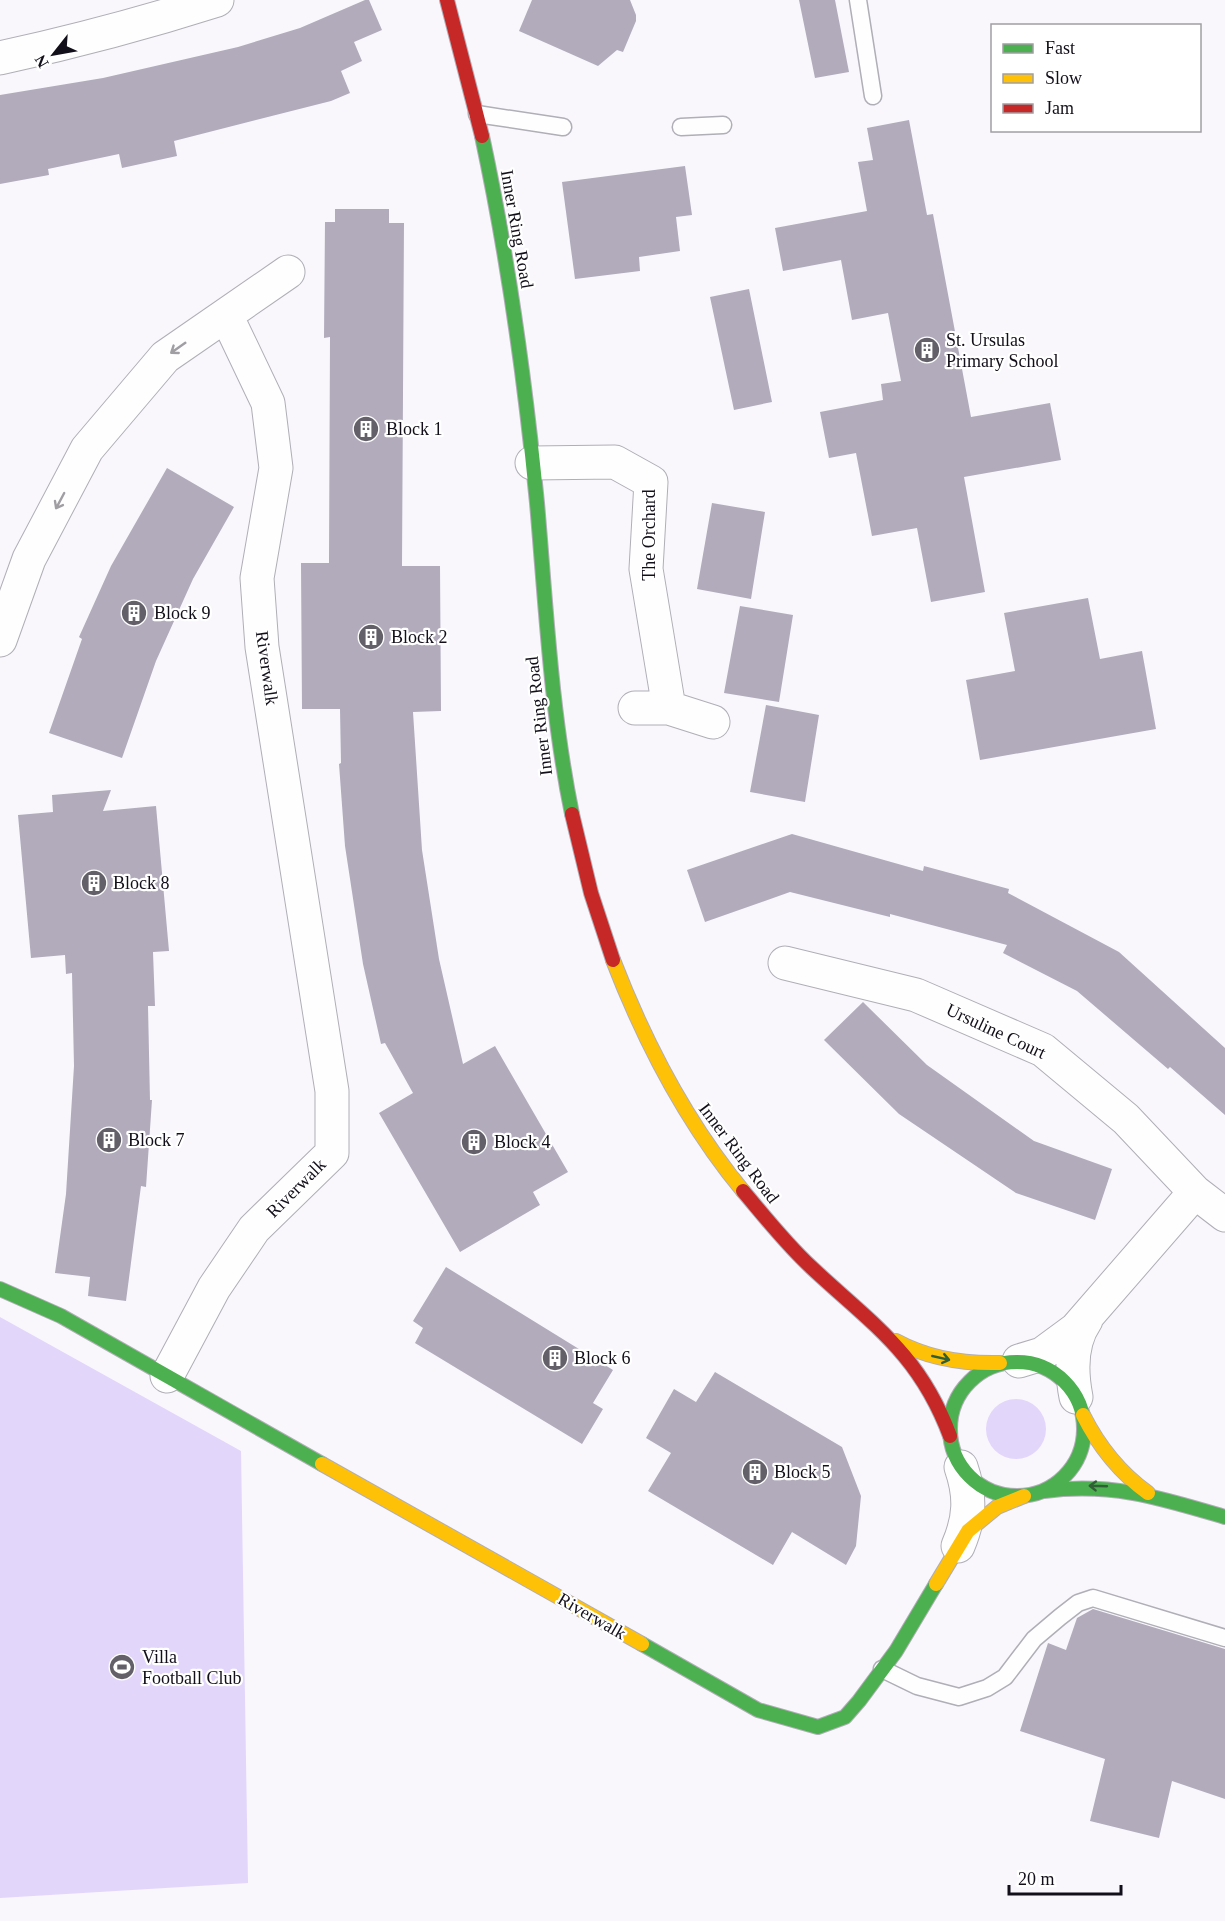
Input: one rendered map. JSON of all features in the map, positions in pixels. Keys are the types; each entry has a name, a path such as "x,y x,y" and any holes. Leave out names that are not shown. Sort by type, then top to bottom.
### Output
{"main road":[{"name":"Inner Ring Road","path":"447,0 477,114 504,251 532,463 554,701 566,782 596,908 629,1003 668,1082 726,1171 799,1256 887,1336 913,1365 927,1384 950,1436"},
{"name":"Riverwalk","path":"0,1289 61,1316 758,1710 818,1727 844,1717 860,1701 896,1651 968,1531 997,1507 1024,1496"},
{"name":"Inner Ring Road","path":"887,1336 911,1350 938,1358 975,1363 1011,1362"},
{"path":"1153,1496 1126,1478 1106,1455 1065,1382 1051,1370 1035,1364 1011,1362 987,1368 973,1377 962,1389 954,1403 950,1419 950,1436 961,1467 972,1479 987,1489 1005,1495 1024,1496 1076,1486 1105,1486 1153,1496 1225,1517"},
{"path":"1042,1491 1058,1482 1071,1468 1080,1452 1083,1434 1079,1406"}],"street":[{"path":"0,58 142,23 217,0"},
{"path":"0,640 29,559 87,449 165,357 288,272"},
{"name":"Riverwalk","path":"167,1376 214,1288 254,1229 332,1153 332,1091 262,647 257,578 276,468 268,403 226,315"},
{"name":"The Orchard","path":"532,463 615,462 651,482 646,569 669,708"},
{"path":"635,708 669,708 712,722"},
{"name":"Ursuline Court","path":"785,963 916,995 1043,1050 1126,1119 1195,1192 1225,1215"},
{"path":"1011,1362 1042,1354 1076,1329 1195,1192"},
{"path":"1079,1406 1072,1372 1074,1348 1079,1331 1090,1314"},
{"path":"958,1546 968,1520 969,1502 961,1467"}],"lane":[{"path":"858,0 873,96"},
{"path":"477,114 563,127"},
{"path":"681,127 723,124"},
{"path":"882,1669 917,1686 959,1697 987,1688 1005,1677 1035,1639 1060,1617 1078,1603 1093,1598 1225,1638"}],"shaded area":[{"name":"Villa Football Club","path":"0,1317 241,1451 248,1883 0,1898"},
{"path":"1010,1399 1022,1399 1033,1404 1041,1412 1046,1429 1044,1441 1033,1454 1022,1459 1010,1459 999,1454 991,1446 986,1435 986,1423 991,1412 999,1404"}],"building":[{"path":"369,0 382,30 354,42 362,61 341,71 350,93 331,101 174,141 177,156 122,168 119,154 48,169 49,175 0,184 0,95 103,78 238,47 300,28"},
{"path":"532,0 630,0 636,21 623,52 617,50 598,66 519,31"},
{"path":"799,0 835,0 849,72 815,78"},
{"name":"St. Ursulas Primary School","path":"909,120 927,215 933,214 971,417 1050,403 1061,460 964,477 985,592 931,602 917,528 872,536 856,453 829,458 820,412 883,400 881,384 901,381 888,313 852,320 841,260 783,271 775,228 867,211 858,162 873,160 867,128"},
{"path":"685,166 692,215 676,217 680,251 639,257 640,271 575,279 562,182"},
{"path":"335,209 389,209 389,223 404,223 402,566 440,566 441,711 413,712 422,850 439,959 463,1064 495,1046 568,1172 533,1192 540,1205 460,1252 379,1113 413,1093 385,1043 381,1044 363,964 345,846 339,764 341,763 340,709 302,709 301,563 329,563 330,337 324,338 325,222 335,222"},
{"path":"749,289 772,402 734,410 710,297"},
{"path":"167,468 234,507 193,579 156,661 122,758 49,733 82,639 79,637 111,566"},
{"path":"712,503 765,512 751,599 697,589"},
{"path":"1088,598 1100,659 1142,651 1156,729 980,760 966,680 1015,671 1004,613"},
{"path":"740,606 793,615 779,702 724,693"},
{"path":"766,705 819,715 805,802 750,792"},
{"path":"111,790 103,811 156,806 169,951 153,952 155,1006 148,1006 150,1100 152,1100 146,1187 141,1186 126,1301 88,1296 90,1277 55,1273 66,1194 74,1066 72,973 66,974 65,955 31,958 18,815 53,812 52,795"},
{"path":"792,834 923,871 924,866 1009,889 1008,893 1119,952 1225,1048 1225,1115 1077,991 1003,953 1007,945 890,914 890,917 790,892 705,922 687,870"},
{"path":"863,1002 927,1065 1034,1141 1112,1169 1095,1220 1016,1193 899,1114 824,1040"},
{"name":"Block 6","path":"446,1267 613,1370 593,1403 603,1409 582,1444 415,1343 423,1328 413,1321"},
{"name":"Block 5","path":"715,1372 842,1447 861,1496 856,1546 846,1565 792,1532 773,1565 648,1491 671,1453 646,1438 674,1389 696,1402"},
{"path":"1093,1609 1225,1649 1225,1799 1172,1781 1159,1838 1090,1821 1105,1759 1020,1731 1048,1643 1066,1650 1077,1618"}],"traffic: fast":[{"path":"482,136 508,273 521,365 537,503 554,698 572,814"},
{"path":"0,1289 61,1316 322,1464"},
{"path":"1017,1362 1043,1367 1064,1382 1079,1403 1084,1429 1079,1455 1064,1476 1043,1491 1017,1496 991,1491 970,1476 955,1455 950,1429 955,1403 970,1382 991,1367 1017,1362"},
{"path":"1044,1491 1114,1490 1158,1498 1225,1517"},
{"path":"642,1644 758,1710 818,1727 845,1717 859,1701 896,1651 936,1584"}],"traffic: slow":[{"path":"613,960 625,991 669,1081 703,1137 743,1191"},
{"path":"896,1341 921,1352 947,1359 973,1363 1000,1363"},
{"path":"1083,1415 1111,1458 1148,1493"},
{"path":"322,1464 642,1644"},
{"path":"936,1584 968,1531 997,1507 1024,1496"}],"traffic: jam":[{"path":"447,0 482,136"},
{"path":"572,814 591,893 613,960"},
{"path":"743,1191 793,1249 892,1342 924,1383 938,1407 950,1436"}],"place":[{"name":"St. Ursulas Primary School","path":"927,350"},
{"name":"Block 1","path":"366,429"},
{"name":"Block 9","path":"134,613"},
{"name":"Block 2","path":"371,637"},
{"name":"Block 8","path":"94,883"},
{"name":"Block 7","path":"109,1140"},
{"name":"Block 4","path":"474,1142"},
{"name":"Block 6","path":"555,1358"},
{"name":"Block 5","path":"755,1472"},
{"name":"Villa Football Club","path":"122,1667"}]}
